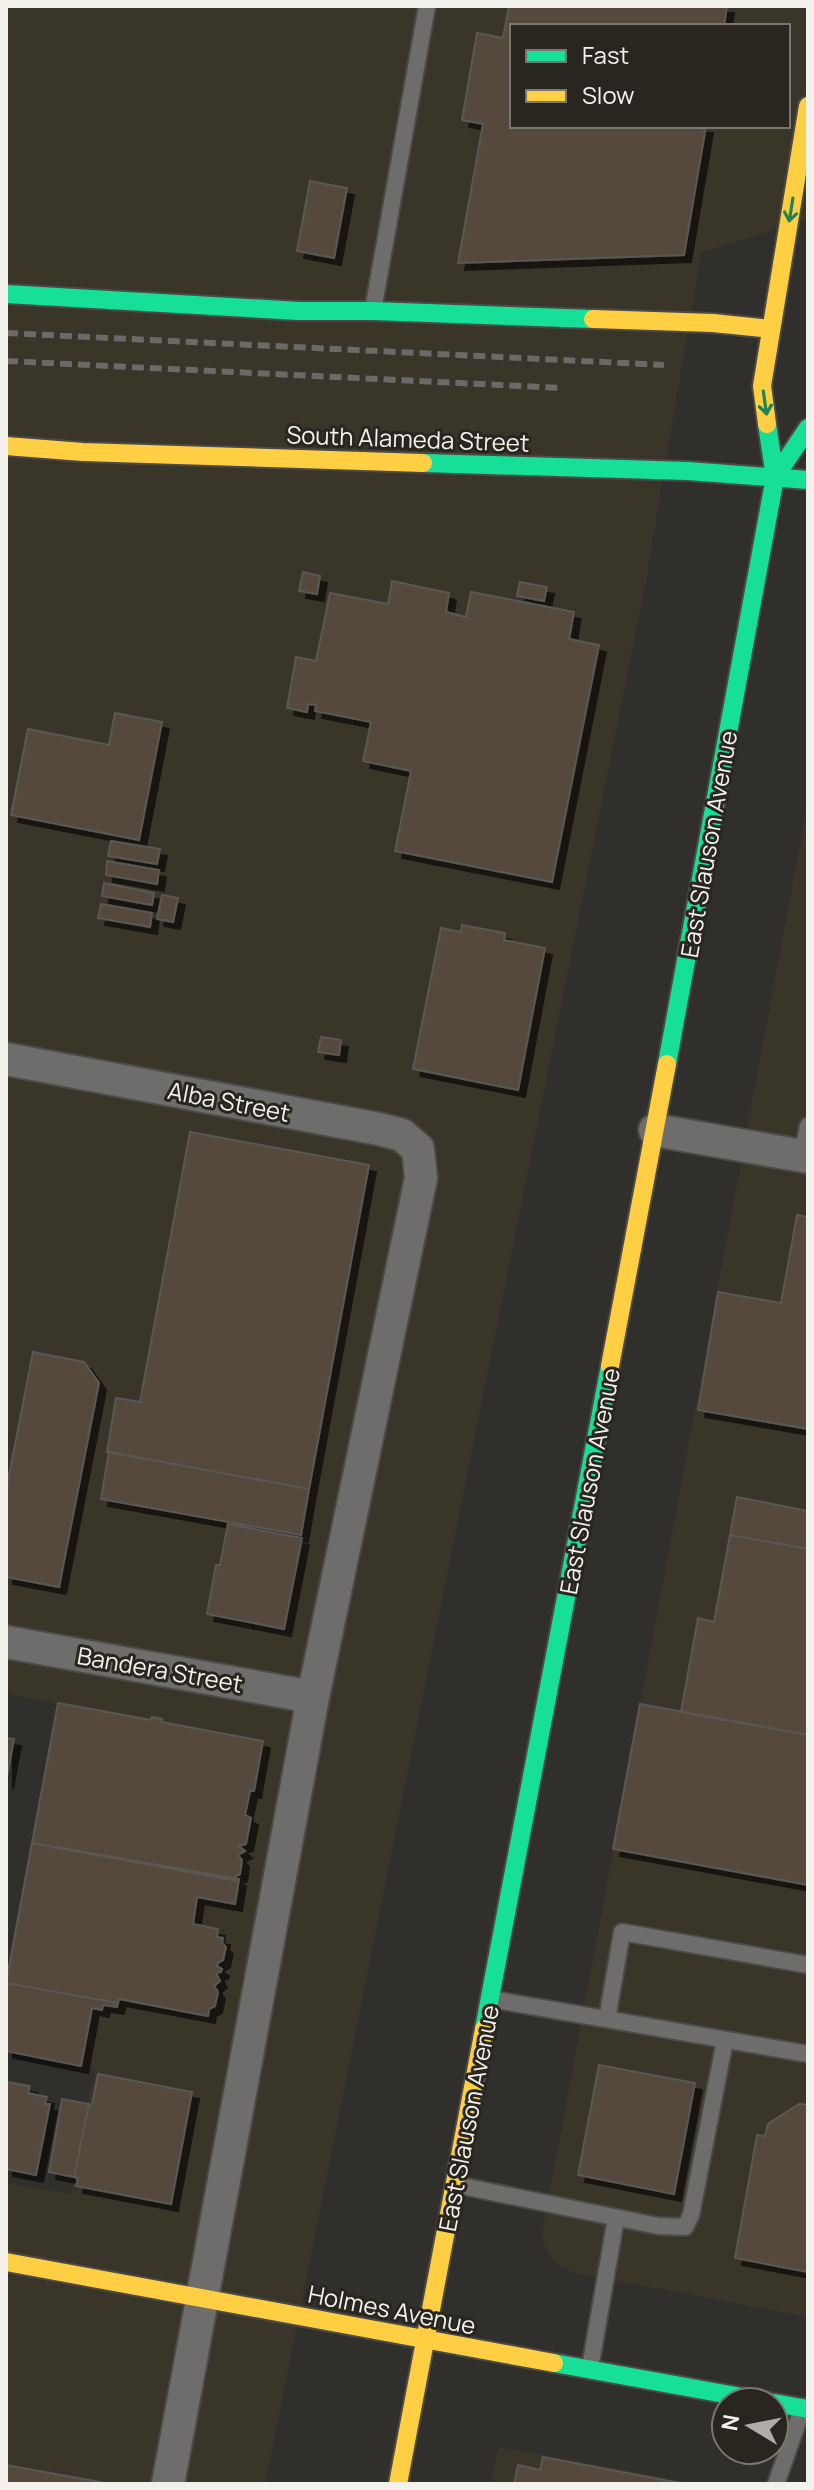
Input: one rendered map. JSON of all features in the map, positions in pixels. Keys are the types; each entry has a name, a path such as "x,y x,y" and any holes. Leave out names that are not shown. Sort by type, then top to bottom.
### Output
{"main road":[{"name":"East Slauson Avenue","path":"398,2484 655,1130 775,477 762,386 808,106"},
{"path":"6,294 299,311 713,323 771,329"},
{"name":"East Slauson Avenue","path":"775,477 808,428"},
{"name":"South Alameda Street","path":"6,446 99,452 688,471 808,480"},
{"name":"Holmes Avenue","path":"6,2262 710,2391"}],"street":[{"name":"Alba Street","path":"6,1059 402,1135 418,1149 421,1178 313,1697"},
{"path":"655,1130 806,1147"},
{"name":"Bandera Street","path":"6,1642 313,1697"},
{"path":"168,2484 313,1697"}],"lane":[{"path":"373,311 427,6"},
{"path":"607,2019 622,1932 808,1965"},
{"path":"490,1999 808,2054"},
{"path":"456,2184 658,2226 685,2227 691,2215 725,2040"},
{"path":"590,2369 616,2218"},
{"path":"776,2484 805,2409"}],"shaded area":[{"path":"6,6 808,6 808,220 701,252 644,592 265,2484 6,2484 6,2183 71,2194 95,2069 6,2051 6,1981 58,1704 6,1694"},
{"path":"808,802 808,2317 576,2273 557,2265 546,2249 542,2234"},
{"path":"498,2447 702,2484 491,2484"}],"building":[{"path":"509,6 727,6 724,24 510,24 510,128 706,128 684,255 458,263 483,124 462,120 477,33 503,38"},
{"path":"310,181 347,188 334,258 297,251"},
{"path":"303,572 320,576 317,594 299,591"},
{"path":"392,581 449,593 446,612 466,617 471,592 574,612 569,639 599,645 552,882 395,851 411,771 363,761 371,722 315,711 316,705 308,704 307,712 287,708 296,657 316,661 330,593 388,604"},
{"path":"520,582 547,587 544,601 517,596"},
{"path":"115,713 162,722 139,840 11,815 28,729 109,745"},
{"path":"111,841 160,849 157,864 108,856"},
{"path":"107,861 159,870 157,884 106,875"},
{"path":"104,883 154,893 152,905 102,896"},
{"path":"162,895 178,898 173,922 157,919"},
{"path":"101,904 152,913 150,927 98,918"},
{"path":"462,925 505,933 504,940 545,948 518,1090 413,1069 441,928 461,932"},
{"path":"321,1037 341,1040 339,1055 318,1052"},
{"path":"190,1132 369,1165 309,1489 107,1452 116,1398 140,1402"},
{"path":"797,1215 808,1217 808,1429 698,1410 718,1292 781,1303"},
{"path":"33,1352 84,1362 99,1383 59,1587 6,1577 6,1491"},
{"path":"109,1452 309,1489 301,1535 101,1499"},
{"path":"737,1497 808,1511 808,1549 730,1535"},
{"path":"228,1524 302,1538 284,1629 207,1614"},
{"path":"730,1535 808,1549 808,1735 681,1712 698,1618 714,1622"},
{"path":"58,1703 151,1720 152,1717 162,1719 161,1722 263,1741 254,1791 250,1791 245,1815 251,1818 246,1844 239,1846 245,1851 238,1855 242,1860 240,1874 233,1878 237,1881 32,1843"},
{"path":"640,1704 808,1735 808,1885 613,1849"},
{"path":"6,1738 14,1739 6,1782"},
{"path":"32,1843 239,1879 235,1904 197,1897 193,1924 218,1929 217,1937 223,1938 222,1943 226,1947 223,1960 217,1966 222,1969 216,1973 220,1981 214,1986 218,1992 215,2006 209,2009 208,2016 119,1999 118,2003 6,1983"},
{"path":"6,1983 118,2003 117,2007 103,2005 102,2010 92,2008 81,2066 6,2051"},
{"path":"599,2065 695,2083 674,2194 578,2175"},
{"path":"98,2074 192,2092 171,2204 76,2186 78,2178 74,2177"},
{"path":"7,2082 30,2086 28,2093 47,2097 45,2104 50,2104 36,2175 6,2169"},
{"path":"62,2099 89,2104 74,2177 49,2172"},
{"path":"799,2104 808,2105 808,2272 735,2258 757,2135 765,2136 768,2124"},
{"path":"543,2457 685,2484 514,2484 518,2465 540,2470"},
{"path":"6,2465 111,2484 6,2484"}],"railway":[{"path":"6,333 664,365"},
{"path":"6,361 561,388"}],"traffic: fast":[{"path":"6,294 299,311 593,319"},
{"path":"667,1064 775,477 767,424"},
{"path":"775,477 808,428"},
{"path":"423,463 688,471 808,480"},
{"path":"484,2029 610,1366"},
{"path":"554,2363 710,2391"},
{"path":"790,2406 808,2409"}],"traffic: slow":[{"path":"767,424 762,386 808,106"},
{"path":"593,319 713,323 771,329"},
{"path":"6,446 83,452 423,463"},
{"path":"610,1366 667,1064"},
{"path":"398,2484 484,2029"},
{"path":"6,2262 554,2363"}]}
